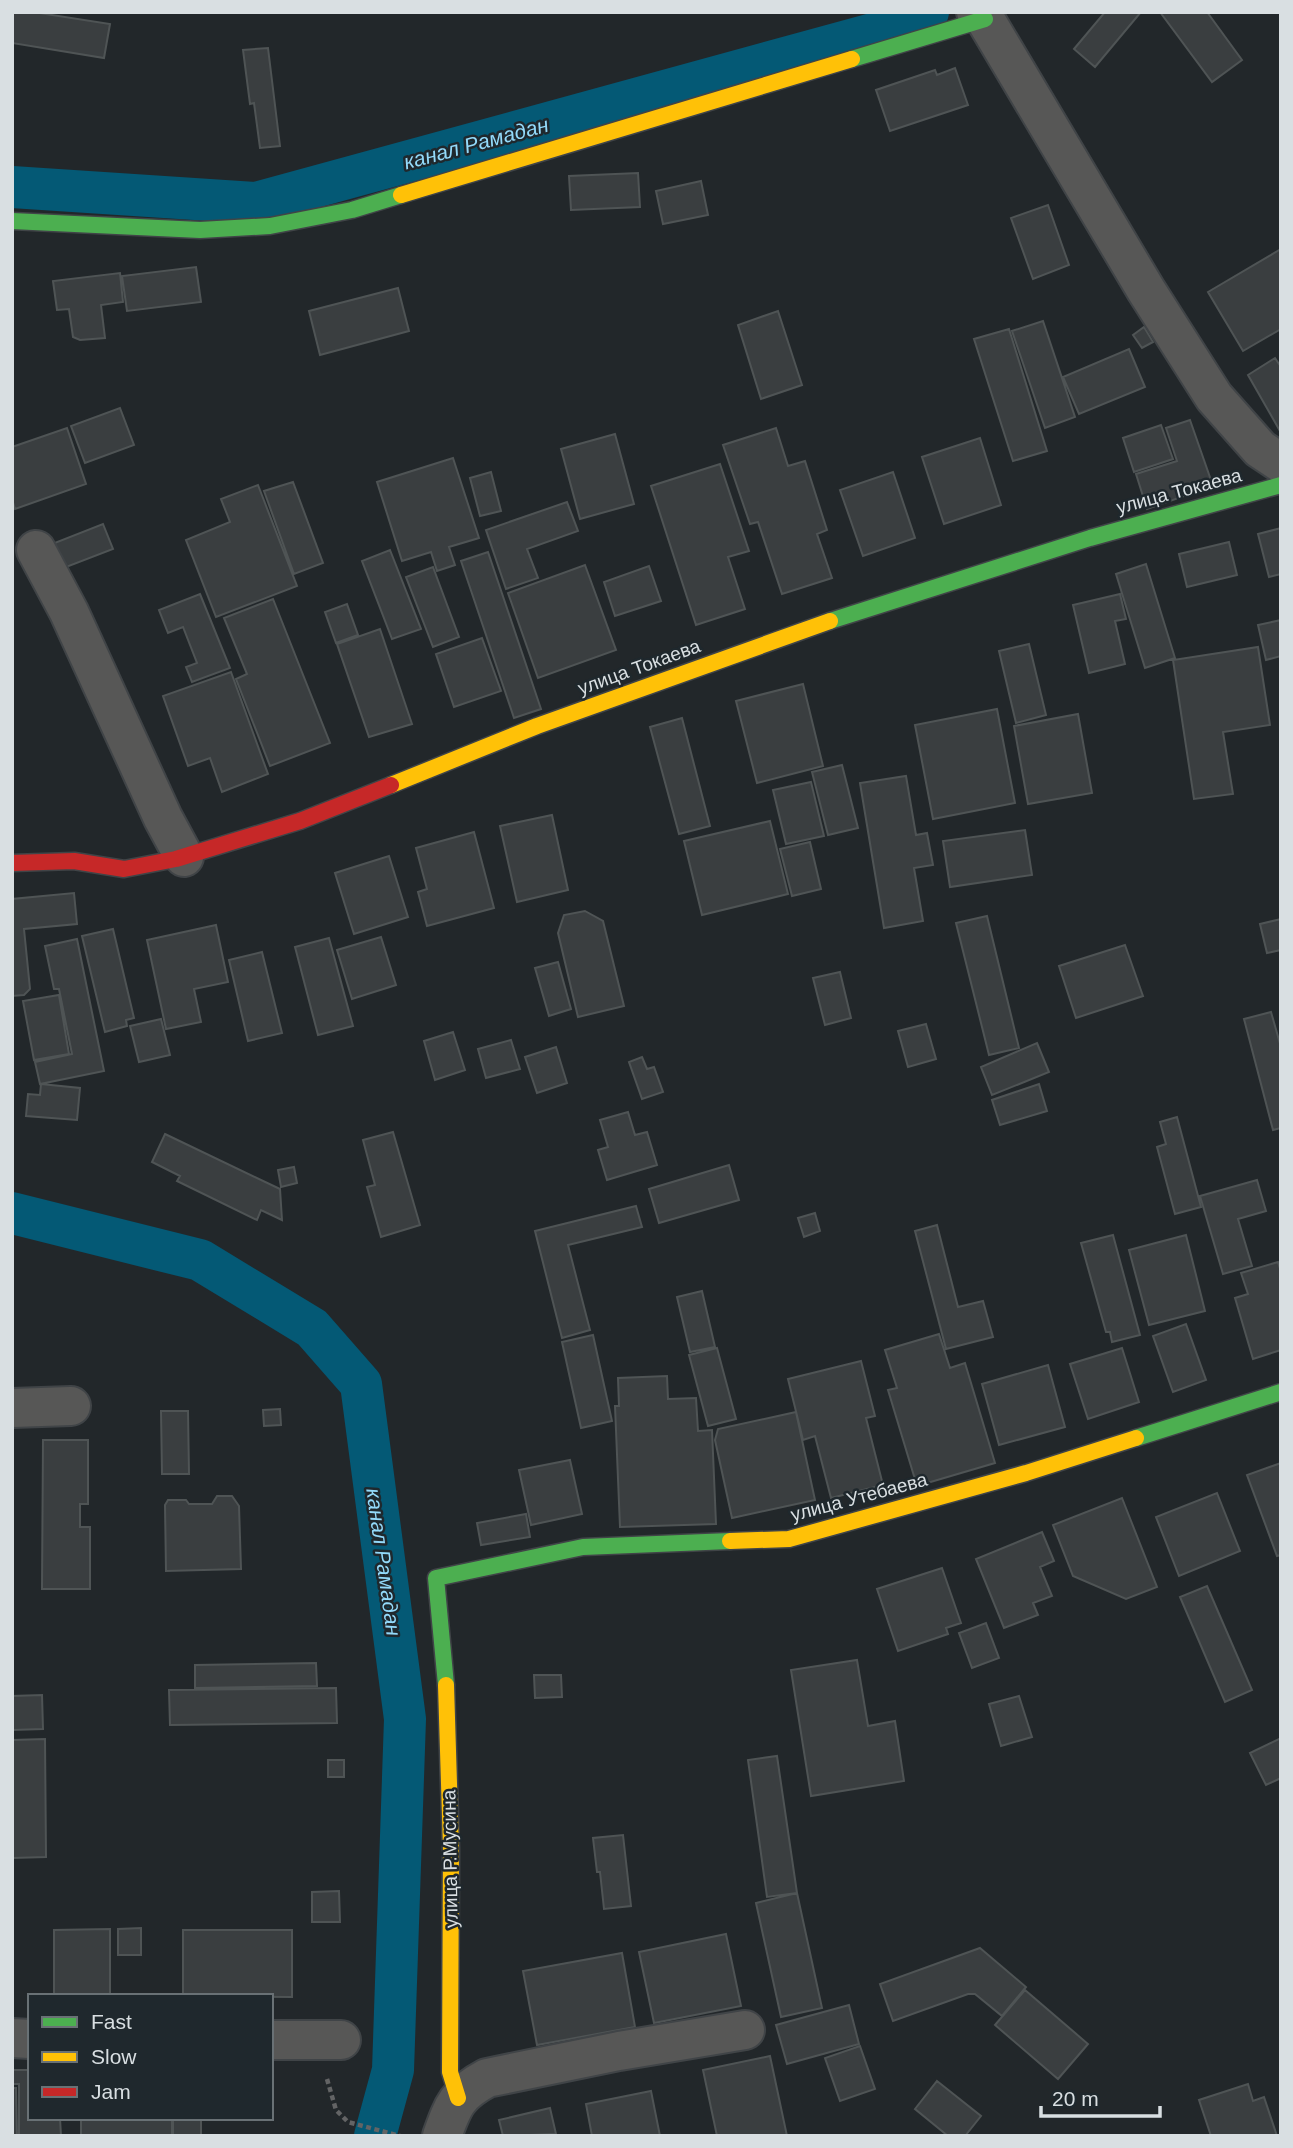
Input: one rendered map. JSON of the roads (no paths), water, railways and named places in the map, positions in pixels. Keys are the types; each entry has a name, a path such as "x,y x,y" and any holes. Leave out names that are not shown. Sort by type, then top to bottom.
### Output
{"street":[{"path":"12,221 200,230 270,226 352,210 984,15 1146,290 1214,397 1260,449 1281,463"},
{"name":"улица Токаева","path":"12,863 74,862 124,869 184,857 300,821 537,726 847,615 1090,538 1281,485"},
{"path":"36,550 69,611 163,818 184,857"},
{"name":"улица Утебаева","path":"436,1578 583,1547 789,1539 1026,1473 1281,1392"},
{"path":"12,1408 71,1406"},
{"name":"улица Р.Мусина","path":"436,1578 446,1680 450,1797 450,2072 458,2098"},
{"path":"442,2136 458,2098 487,2078 619,2051 745,2030"},
{"path":"273,2040 325,2040"}],"waterway":[{"name":"канал Рамадан","path":"12,187 256,203 913,23 928,12"},
{"name":"канал Рамадан","path":"12,1213 200,1260 312,1328 361,1384 405,1719 393,2070 375,2136"}]}
